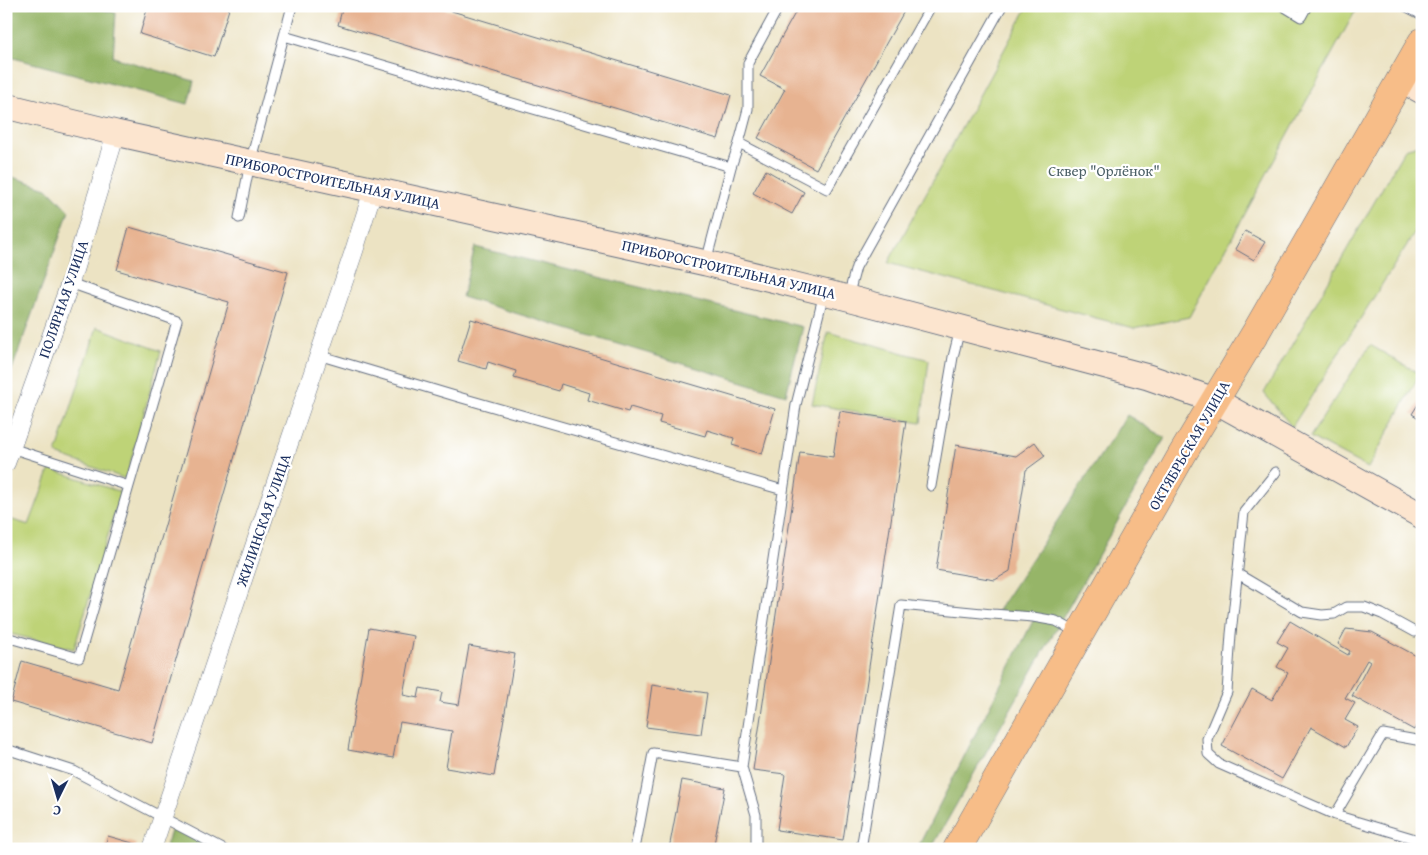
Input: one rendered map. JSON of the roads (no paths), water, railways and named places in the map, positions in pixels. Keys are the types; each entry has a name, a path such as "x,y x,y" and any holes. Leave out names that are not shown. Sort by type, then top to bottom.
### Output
{"main road":[{"name":"ОКТЯБРЬСКАЯ УЛИЦА","path":"958,849 1214,400 1411,85 1422,42"},
{"name":"ПРИБОРОСТРОИТЕЛЬНАЯ УЛИЦА","path":"6,106 116,133 706,263 1148,377 1214,400 1422,516"}],"street":[{"name":"ПОЛЯРНАЯ УЛИЦА","path":"9,456 70,283 116,133"},
{"name":"ЖИЛИНСКАЯ УЛИЦА","path":"152,849 373,190"}],"lane":[{"path":"239,218 250,163 292,6"},
{"path":"706,263 748,109 748,63 779,6"},
{"path":"739,143 827,189 932,6"},
{"path":"756,849 756,815 742,768 796,405 836,295 856,267 1002,6"},
{"path":"1283,6 1301,17 1307,6"},
{"path":"1406,6 1422,15"},
{"path":"284,36 731,166"},
{"path":"6,637 79,658 177,321 70,283"},
{"path":"931,486 953,357 960,328"},
{"path":"318,355 464,399 784,490"},
{"path":"9,456 129,486"},
{"path":"1276,472 1244,512 1230,642 1227,692 1207,739 1208,754 1219,764 1335,815 1422,841"},
{"path":"1238,574 1302,612 1334,614 1346,607 1364,607 1382,614 1415,632"},
{"path":"862,849 902,605 1040,618 1056,621 1080,634"},
{"path":"1335,815 1382,734 1422,741"},
{"path":"6,749 74,771 223,849"},
{"path":"635,849 653,753 742,768"}],"park label":[{"name":"Сквер \"Орлёнок\"","path":"1104,170"}]}
